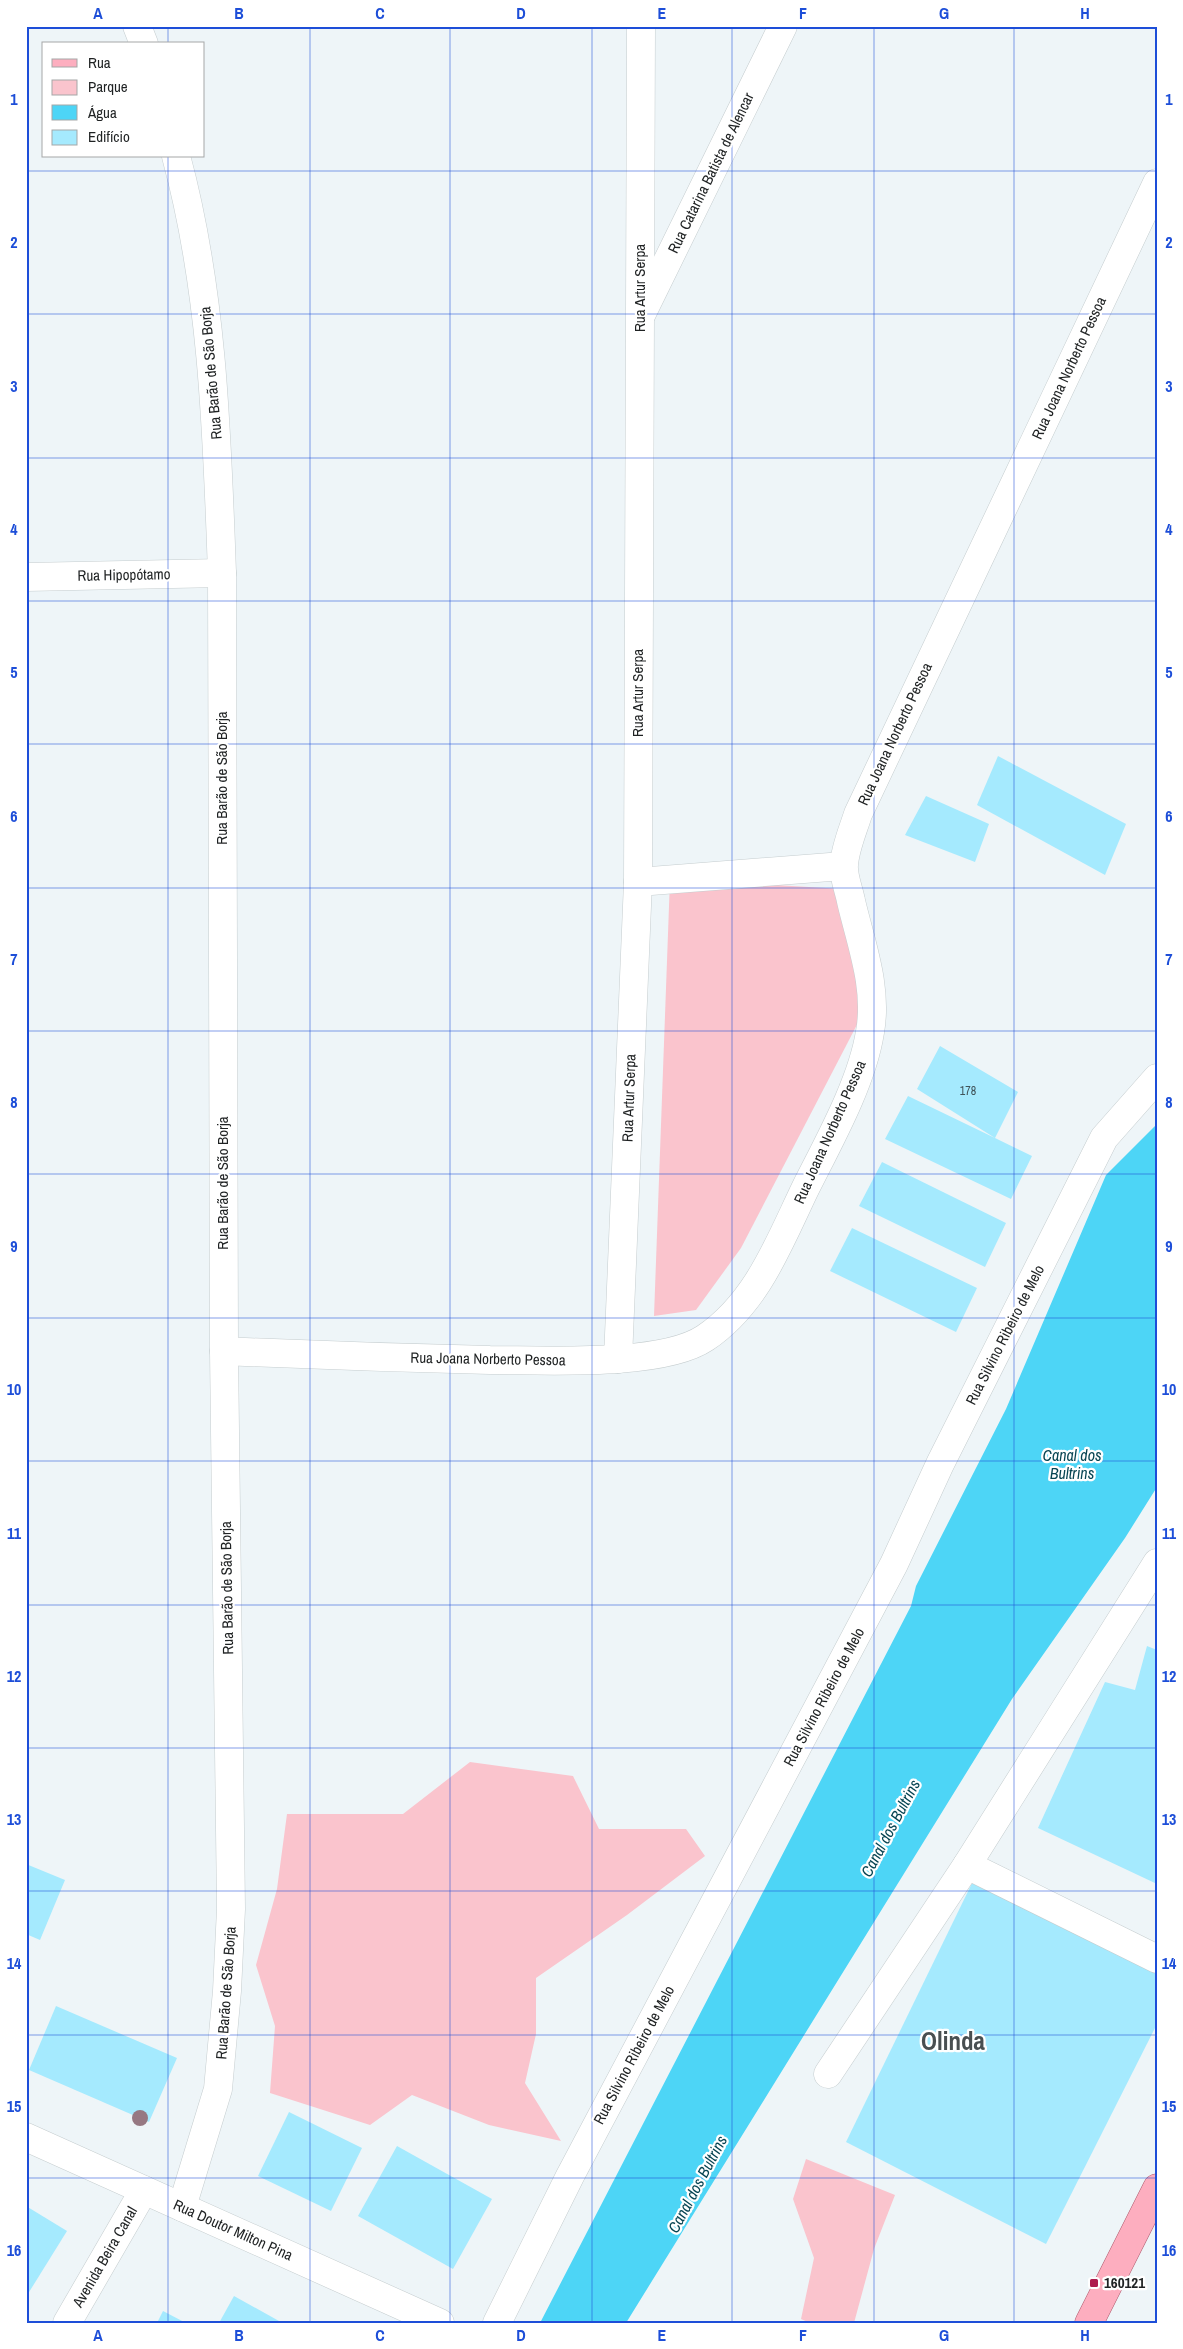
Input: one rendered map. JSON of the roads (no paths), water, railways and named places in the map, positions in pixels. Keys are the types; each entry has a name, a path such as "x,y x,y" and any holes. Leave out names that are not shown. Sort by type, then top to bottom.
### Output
{"main road":[{"path":"1089,2323 1157,2188"}],"street":[{"path":"137,26 143,42"},
{"name":"Rua Artur Serpa","path":"618,1359 638,882 641,26"},
{"name":"Rua Catarina Batista de Alencar","path":"639,319 783,26"},
{"name":"Rua Barão de São Borja","path":"176,158 204,298 218,459 222,573 224,1352 231,1908 228,1982 218,2090 182,2207"},
{"name":"Rua Joana Norberto Pessoa","path":"224,1352 434,1359 618,1359 650,1355 691,1345 718,1328 741,1307 758,1283 844,1107 862,1063 870,1032 873,1007 870,977 843,866 858,814 1157,183"},
{"name":"Rua Hipopótamo","path":"26,577 222,573"},
{"path":"638,882 843,866"},
{"name":"Rua Silvino Ribeiro de Melo","path":"497,2323 575,2167 894,1564 940,1464 1104,1138 1157,1078"},
{"path":"828,2074 967,1865 1157,1563"},
{"path":"967,1865 1157,1959"},
{"name":"Rua Doutor Milton Pina","path":"26,2137 440,2323"},
{"name":"Avenida Beira Canal","path":"67,2323 144,2190"}],"water":[{"name":"Canal dos Bultrins","path":"1157,1124 1157,1487 1125,1538 1012,1699 626,2323 540,2323 911,1606 916,1586 1006,1409 1106,1175"}],"place":[{"name":"160121","path":"1094,2283"}],"district":[{"name":"Olinda","path":"953,2041"}]}
